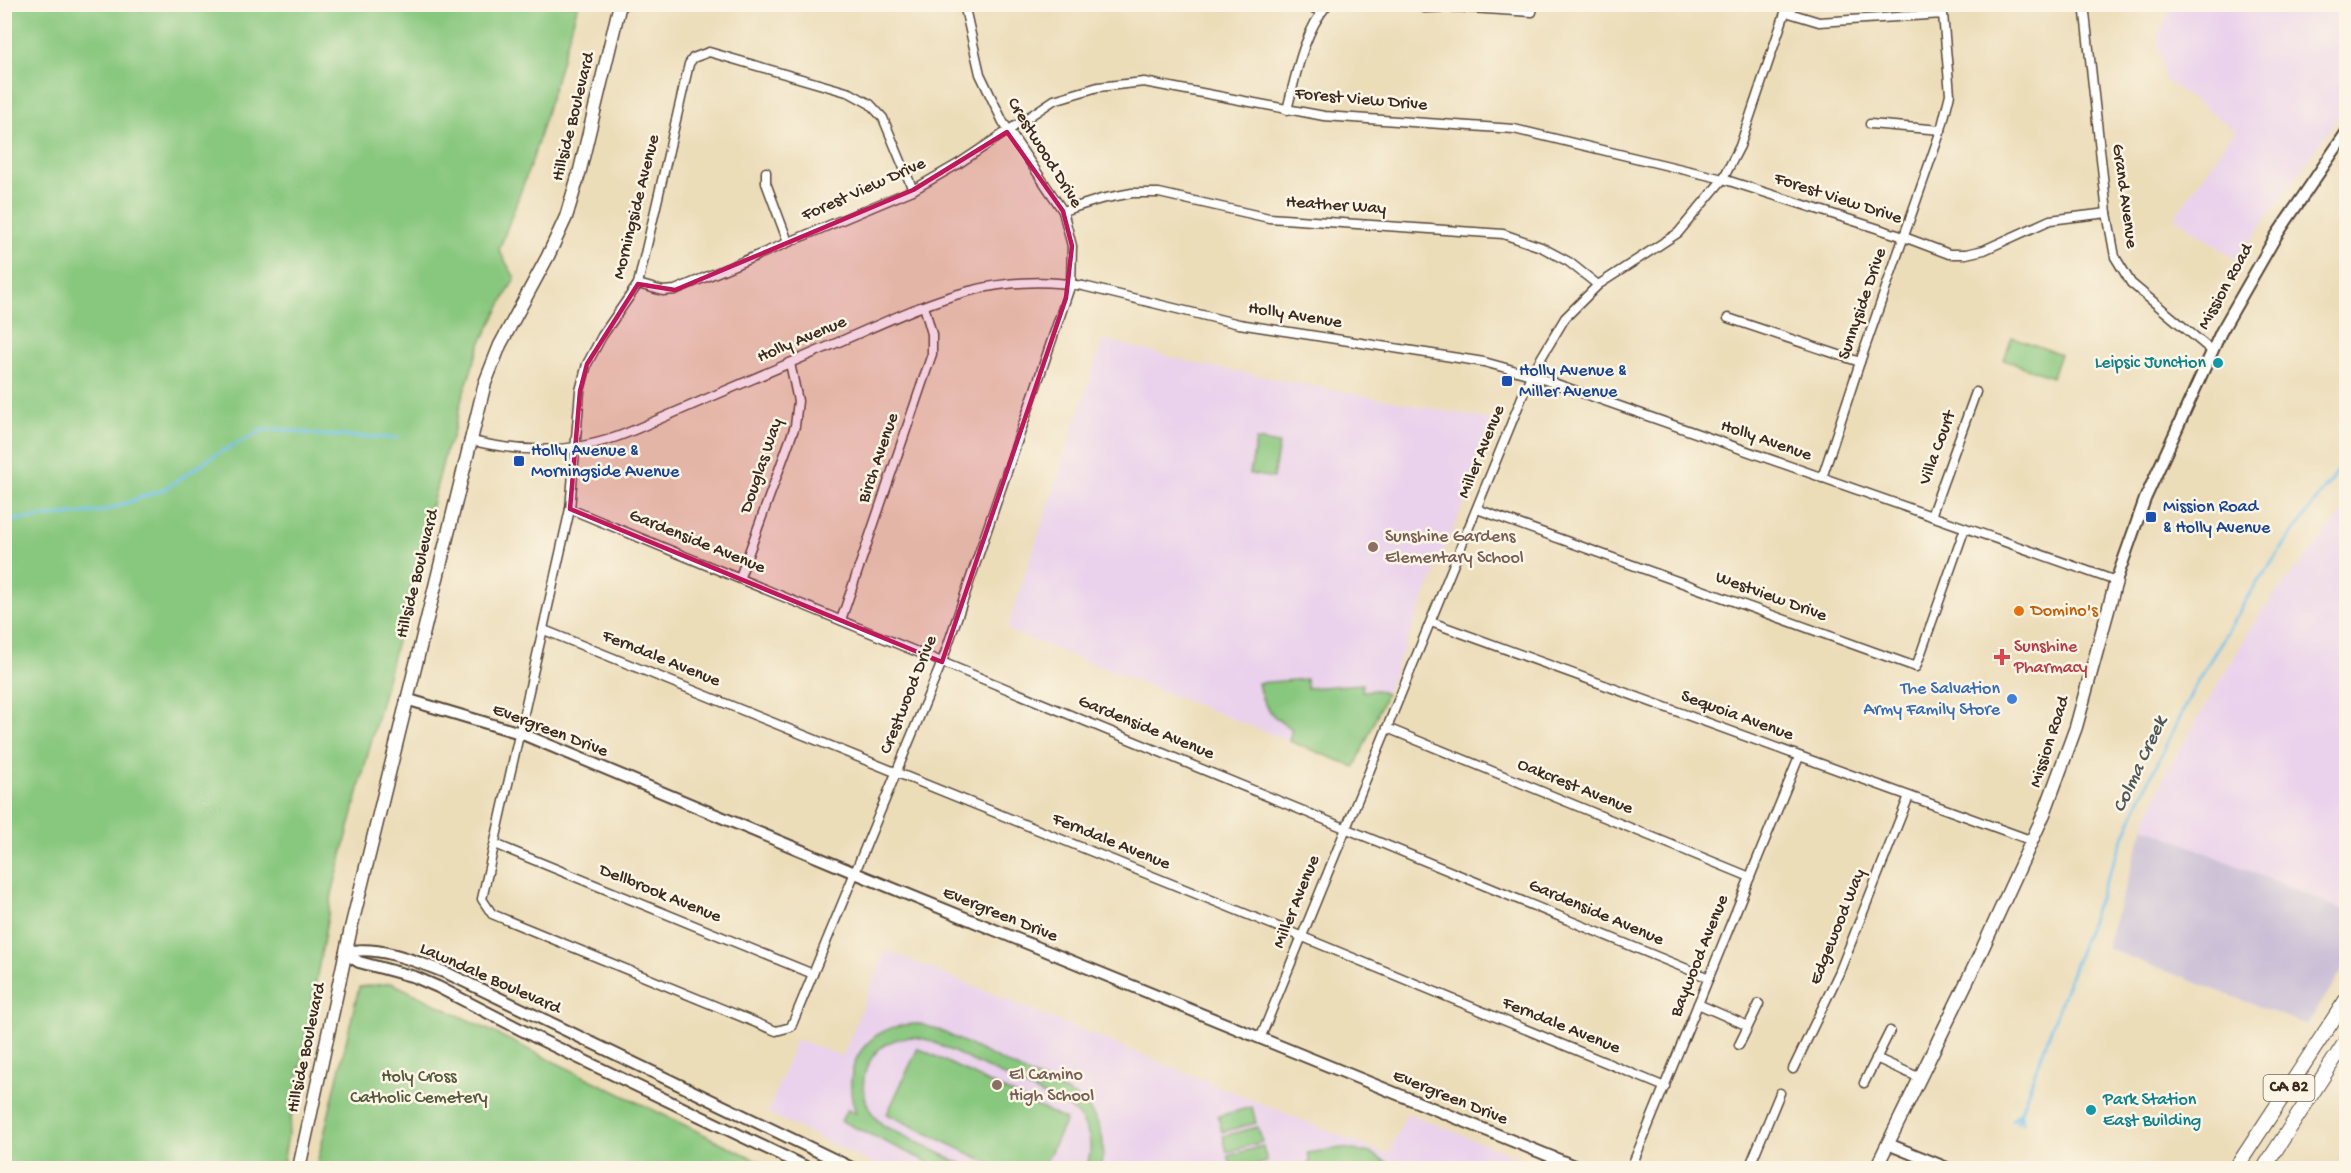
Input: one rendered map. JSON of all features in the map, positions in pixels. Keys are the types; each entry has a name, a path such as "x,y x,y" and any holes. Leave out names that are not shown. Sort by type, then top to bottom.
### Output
{"main road":[{"name":"Hillside Boulevard","path":"299,1168 345,953 469,441 495,358 552,250 572,201 620,4"},
{"name":"Mission Road","path":"1876,1168 2033,841 2056,786 2076,727 2116,581"},
{"name":"CA 82","path":"2236,1168 2344,1009"},
{"name":"CA 82","path":"2264,1168 2346,1041"}],"street":[{"name":"Crestwood Drive","path":"495,844 482,899 492,914 776,1031 791,1027 942,662 1071,284 1072,246 1064,211 1007,132 980,74 964,4"},
{"path":"1287,110 1304,48 1325,8 1299,4"},
{"path":"1424,8 1455,7 1532,12 1534,4"},
{"name":"Grand Avenue","path":"2084,4 2112,246 2125,276 2139,291 2212,351"},
{"name":"Sunnyside Drive","path":"1787,8 1819,22 1943,14 1950,94 1941,130 1822,478"},
{"name":"Miller Avenue","path":"1260,1039 1531,375 1565,318 1598,285 1678,232 1723,179 1740,146 1787,8"},
{"name":"Morningside Avenue","path":"495,844 570,508 580,390 587,364 602,336 638,284 688,64 702,53 710,52 850,93 870,104 883,118 913,190"},
{"name":"Forest View Drive","path":"638,284 663,291 675,290 913,190 958,164 1054,100 1098,87 1144,82 1324,116 1514,129 1723,179 1904,237 1949,254 1966,254 1984,250 2050,220 2107,213"},
{"path":"1870,124 1941,130"},
{"name":"Mission Road","path":"2116,581 2145,499 2212,351 2270,246 2346,133"},
{"path":"766,172 766,183 788,242"},
{"name":"Heather Way","path":"1064,211 1111,197 1159,193 1269,218 1503,234 1541,248 1569,262 1598,285"},
{"name":"Holly Avenue","path":"469,441 520,450 575,448 627,433 954,294 994,285 1035,281 1071,284 1246,326 1484,362 1531,375 2116,581"},
{"name":"Birch Avenue","path":"841,620 932,354 932,334 924,306"},
{"path":"1728,318 1860,362"},
{"name":"Douglas Way","path":"740,577 795,426 798,401 790,363"},
{"name":"Villa Court","path":"1931,516 1976,392"},
{"name":"Gardenside Avenue","path":"570,508 1709,978"},
{"name":"Westview Drive","path":"1477,509 1916,667 1965,528"},
{"name":"Sequoia Avenue","path":"1431,621 2033,841"},
{"name":"Ferndale Avenue","path":"544,630 1665,1087"},
{"name":"Evergreen Drive","path":"406,699 520,733 855,873 1579,1168"},
{"name":"Oakcrest Avenue","path":"1387,728 1750,877"},
{"name":"Baywood Avenue","path":"1631,1168 1799,757"},
{"name":"Edgewood Way","path":"1793,1069 1839,973 1909,796"},
{"name":"Dellbrook Avenue","path":"495,844 813,974"},
{"name":"Lawndale Boulevard","path":"345,953 354,950 373,951 416,962 449,974 852,1168"},
{"name":"Lawndale Boulevard","path":"345,953 359,962 415,977 438,987 548,1043 808,1168"},
{"path":"1698,1004 1748,1026"},
{"path":"1740,1045 1759,1004"},
{"path":"1864,1083 1890,1031"},
{"path":"1876,1058 1920,1078"},
{"path":"1749,1168 1780,1093"},
{"path":"1888,1144 1947,1168"}],"highlighted area":[{"path":"1007,132 1063,211 1072,246 1066,298 942,662 570,509 580,391 587,364 638,284 675,290 913,190"}],"shaded area":[{"path":"2173,5 2346,5 2346,106 2237,260 2175,217 2235,130 2164,79 2157,36"},
{"path":"1103,339 1198,364 1498,421 1355,767 1007,630"},
{"path":"2346,509 2346,911 2144,827 2165,774 2262,610"},
{"path":"2144,827 2346,911 2346,965 2307,1025 2106,948"},
{"name":"El Camino High School","path":"885,950 1388,1155 1407,1113 1544,1168 882,1168 768,1113 796,1039 843,1056"}],"green space":[{"path":"5,4 578,5 533,158 499,250 515,278 480,344 462,398 452,438 446,450 332,894 282,1168 5,1168"},
{"path":"2012,337 2060,354 2052,377 2004,360"},
{"path":"1256,440 1279,444 1273,478 1250,474"},
{"path":"1306,679 1307,688 1362,684 1362,691 1377,690 1386,694 1355,767 1289,741 1292,729 1279,720 1265,705 1258,683"},
{"name":"Holy Cross Catholic Cemetery","path":"392,983 773,1168 316,1168 359,987"},
{"path":"920,1024 939,1030 1078,1098 1097,1121 1103,1139 1100,1168 1086,1168 1090,1151 1088,1135 1082,1121 1070,1108 933,1042 913,1037 895,1040 880,1048 870,1061 864,1077 864,1094 871,1111 884,1126 970,1168 940,1168 841,1121 847,1110 856,1113 851,1095 851,1079 855,1063 862,1050 872,1039 886,1030 902,1025"},
{"path":"918,1048 1066,1120 1043,1168 999,1168 887,1114"},
{"path":"1252,1107 1256,1123 1222,1132 1218,1116"},
{"path":"1258,1127 1262,1142 1227,1152 1223,1136"},
{"path":"1263,1146 1267,1162 1243,1168 1232,1168 1228,1156"},
{"path":"1342,1148 1370,1153 1397,1168 1294,1168 1310,1163 1308,1153"}],"waterway":[{"path":"4,521 104,511 165,489 213,456 263,430 279,429 319,435 397,438"},
{"name":"Colma Creek","path":"2017,1122 2102,890 2141,797 2195,686 2252,590 2346,459"},
{"name":"Colma Creek","path":"2012,1120 2019,1113"},
{"name":"Colma Creek","path":"2021,1114 2022,1123"}],"place":[{"name":"Leipsic Junction","path":"2218,363"},
{"name":"Holly Avenue & Miller Avenue","path":"1507,381"},
{"name":"Holly Avenue & Morningside Avenue","path":"519,461"},
{"name":"Mission Road & Holly Avenue","path":"2151,517"},
{"name":"Sunshine Gardens Elementary School","path":"1373,547"},
{"name":"Domino's","path":"2019,611"},
{"name":"Sunshine Pharmacy","path":"2002,657"},
{"name":"The Salvation Army Family Store","path":"2012,699"},
{"name":"El Camino High School","path":"997,1085"},
{"name":"Park Station East Building","path":"2091,1110"}]}
